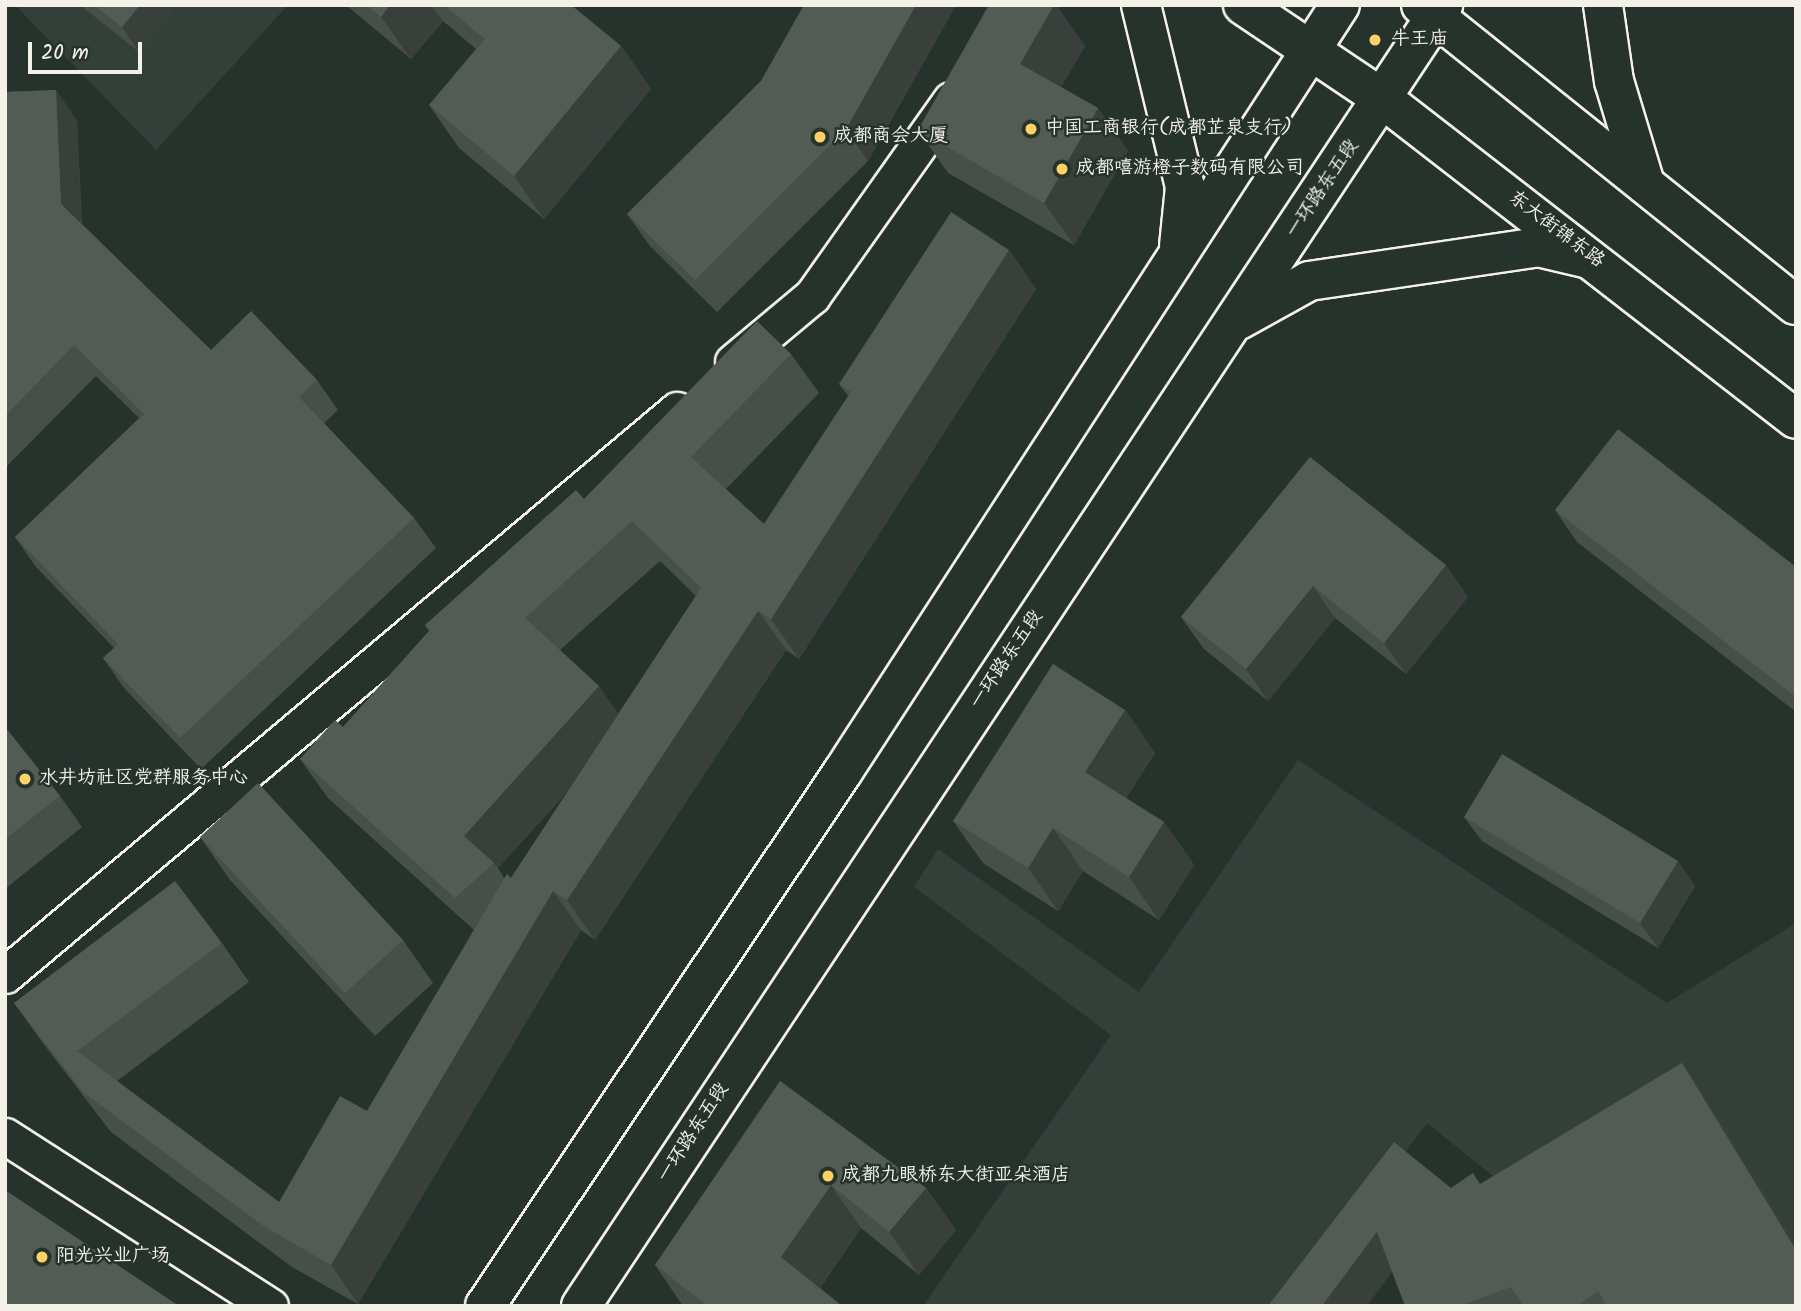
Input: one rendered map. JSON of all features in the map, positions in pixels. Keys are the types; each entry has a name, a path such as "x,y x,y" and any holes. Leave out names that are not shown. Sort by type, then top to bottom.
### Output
{"main road":[{"path":"1141,5 1185,187 1178,253"},
{"name":"东大街锦东路","path":"1243,5 1312,47 1383,99 1596,261 1796,419"},
{"path":"485,1306 1340,5"},
{"path":"1603,5 1614,81 1645,184"},
{"path":"1433,9 1796,305"},
{"name":"一环路东五段","path":"580,1306 1383,99 1433,9"},
{"path":"1234,322 1309,281 1538,247 1596,261"}],"street":[{"path":"5,975 812,296 971,72"},
{"path":"5,1136 270,1306"}],"shaded area":[{"path":"15,5 288,5 156,150"},
{"path":"1298,760 1667,1003 1796,923 1796,1306 1514,1193 1427,1123 1290,1306 923,1306 1111,1035 914,887 938,849 1139,992"}],"building":[{"path":"94,5 140,5 122,27"},
{"path":"367,5 390,5 381,17"},
{"path":"444,5 571,5 621,46 514,176 429,105 485,39"},
{"path":"804,5 916,5 846,129 695,280 627,214 761,81"},
{"path":"989,5 1054,5 1020,64 1098,108 1044,203 918,130"},
{"path":"56,90 61,204 211,350 251,311 317,380 299,397 414,518 180,738 103,658 118,644 15,537 144,414 74,345 5,416 5,92"},
{"path":"951,212 1009,250 771,619 758,611 567,900 553,891 331,1265 265,1227 84,1093 14,1003 175,881 222,943 77,1051 279,1202 340,1096 367,1111 507,874 511,878 701,588 632,521 525,618 599,686 464,836 494,863 455,898 300,759 335,720 343,727 430,630 425,625 576,490 584,499 757,321 791,354 691,457 764,524 851,392 839,384"},
{"path":"1618,429 1796,567 1796,697 1555,510"},
{"path":"1310,457 1446,565 1384,643 1313,586 1246,669 1181,617"},
{"path":"1053,664 1125,710 1085,772 1164,822 1129,877 1053,828 1028,868 953,821"},
{"path":"5,727 60,796 5,839"},
{"path":"1502,754 1678,861 1640,923 1464,817"},
{"path":"258,783 403,940 345,993 200,837"},
{"path":"1682,1063 1796,1250 1796,1306 1607,1306 1598,1291 1577,1306 1524,1306 1511,1287 1459,1306 1405,1306 1377,1232 1322,1306 1268,1306 1394,1142 1451,1188 1473,1173 1480,1184"},
{"path":"780,1081 926,1188 889,1232 831,1185 781,1257 842,1306 708,1306 655,1265"},
{"name":"阳光兴业广场","path":"5,1190 179,1306 5,1306"}],"place":[{"name":"牛王庙","path":"1375,40"},
{"name":"中国工商银行(成都芷泉支行)","path":"1031,129"},
{"name":"成都商会大厦","path":"820,137"},
{"name":"成都嘻游橙子数码有限公司","path":"1062,169"},
{"name":"水井坊社区党群服务中心","path":"25,779"},
{"name":"成都九眼桥东大街亚朵酒店","path":"828,1176"},
{"name":"阳光兴业广场","path":"42,1257"}]}
